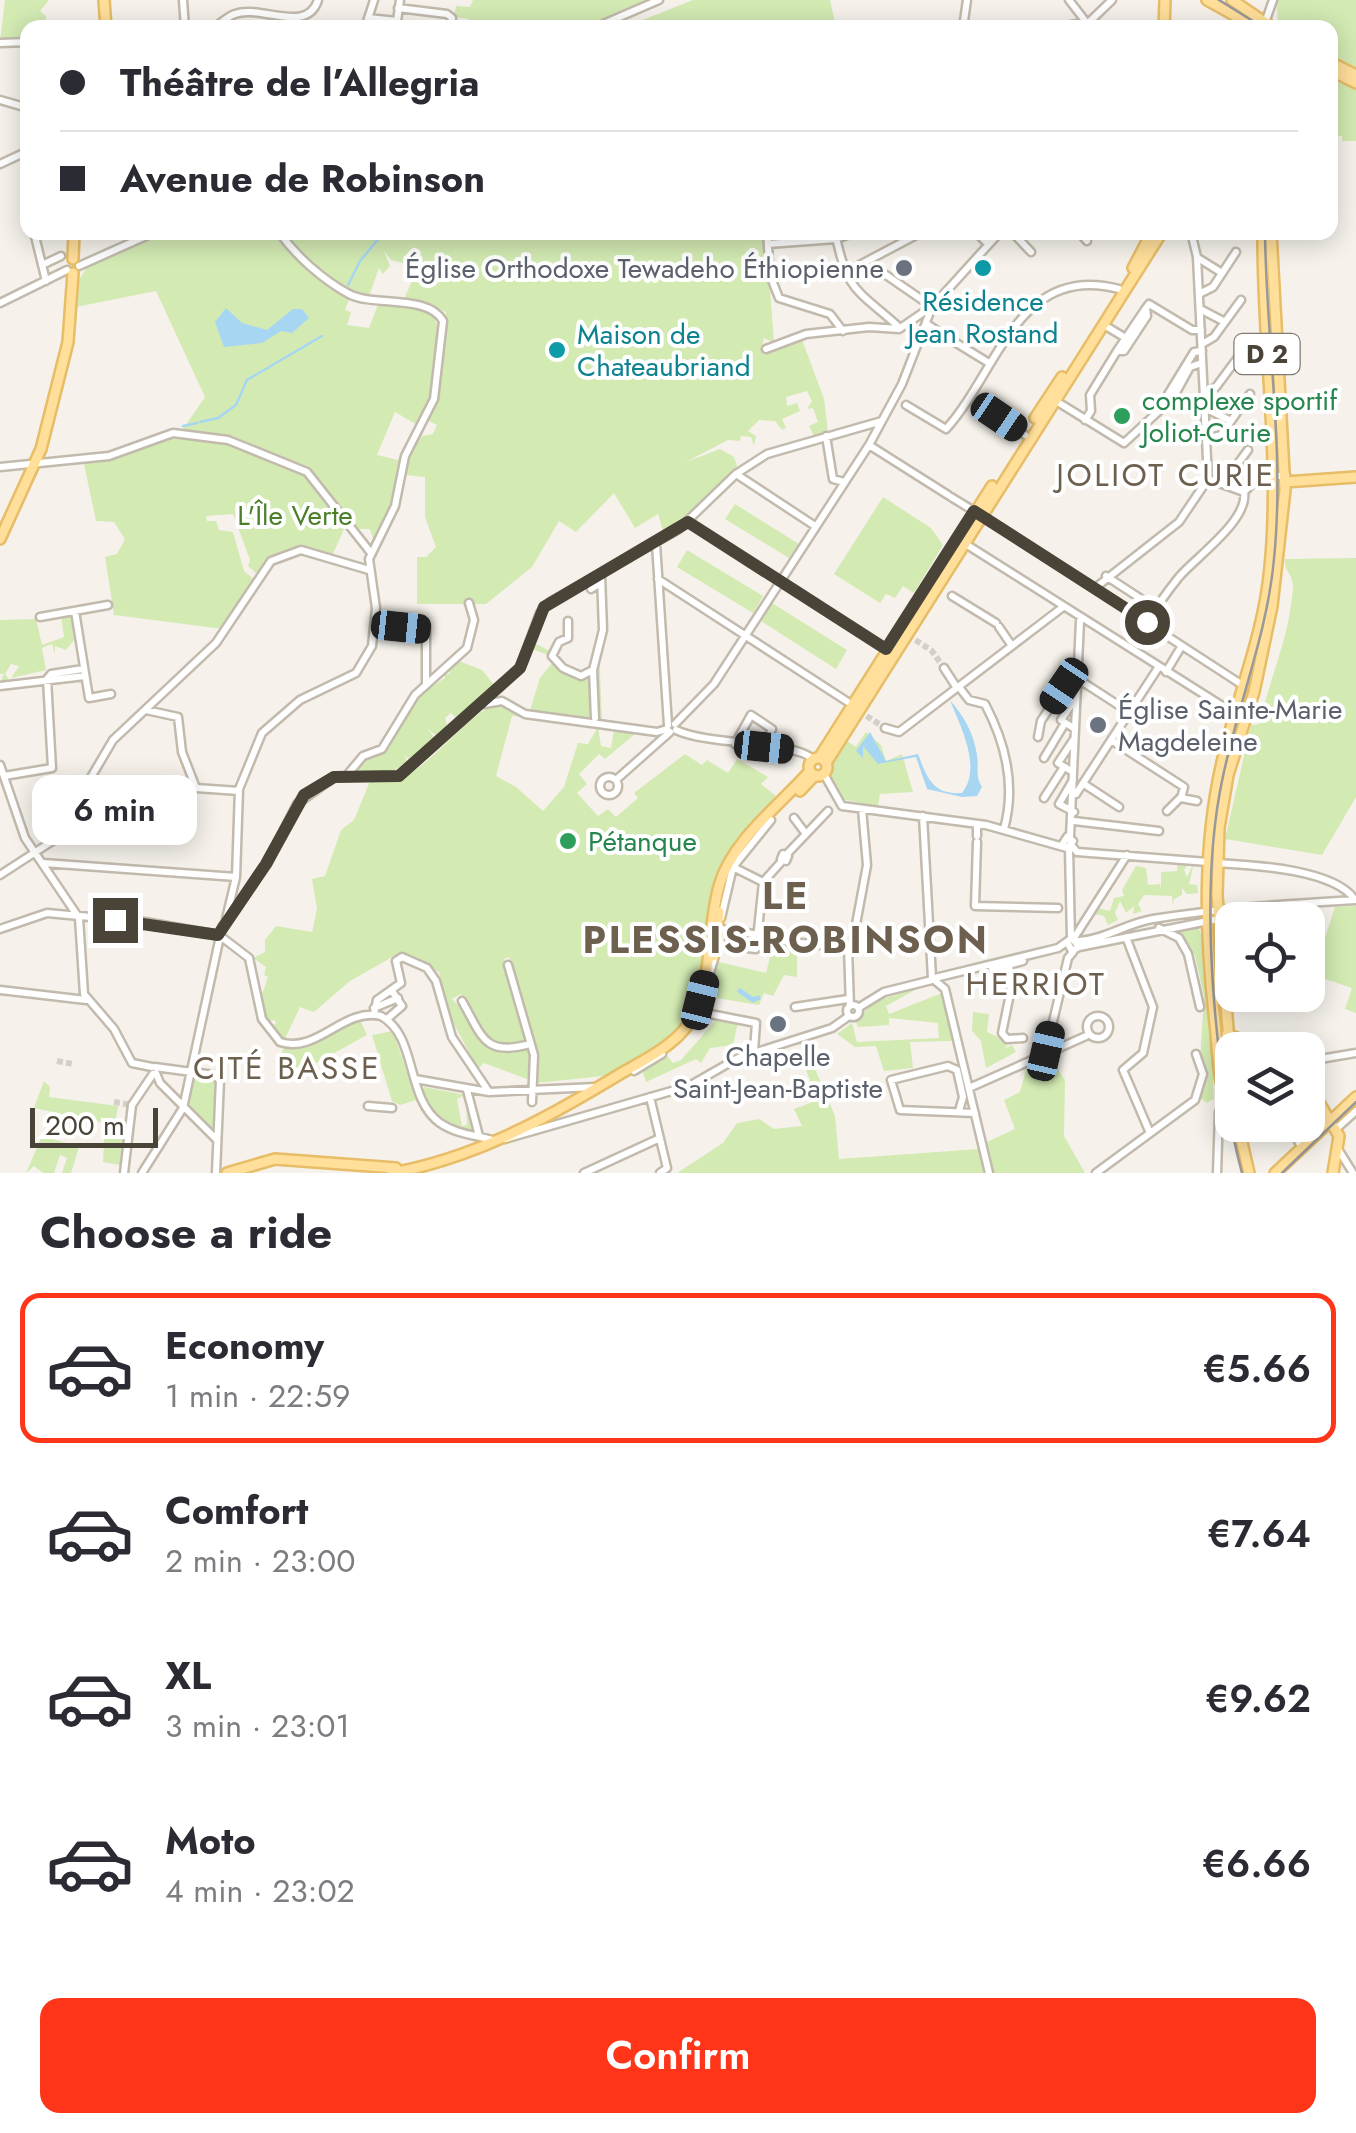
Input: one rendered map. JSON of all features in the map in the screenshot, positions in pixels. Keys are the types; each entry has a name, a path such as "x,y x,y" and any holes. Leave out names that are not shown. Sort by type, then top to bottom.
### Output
{"main road":[{"path":"1208,0 1243,20"},
{"path":"1232,0 1264,20"},
{"path":"0,540 35,462 68,342 74,240"},
{"path":"746,840 771,820 818,767 1026,435 1053,399 1146,240"},
{"path":"1152,240 1156,247"},
{"path":"978,513 1159,240"},
{"name":"D 2","path":"1218,902 1212,804 1268,582 1271,480 1262,240"},
{"name":"D 2","path":"1222,1032 1207,916 1213,862 1222,805 1254,692 1274,595 1286,478 1271,240"},
{"path":"1286,478 1356,477"},
{"path":"706,972 720,929 721,878 746,840 818,767 851,704 941,589 961,541"},
{"path":"1244,686 1254,692"},
{"path":"1235,714 1246,719"},
{"path":"227,1173 283,1158 388,1172 407,1170 501,1141 652,1057 690,1021 720,929"},
{"path":"1274,1173 1332,1125 1356,1097"},
{"path":"1325,1113 1338,1149 1333,1173"},
{"path":"1242,1142 1249,1173"},
{"path":"240,1173 281,1162 371,1173"}],"street":[{"path":"226,20 239,12 304,17 318,0"},
{"path":"613,20 659,0"},
{"path":"967,1 980,0"},
{"path":"1090,20 1112,0"},
{"path":"399,4 447,14 452,20"},
{"path":"36,240 46,281"},
{"path":"0,303 136,240"},
{"path":"226,919 236,877 239,791 262,733 300,700 356,673 372,646 376,624 370,553 396,506 405,456 434,399 443,322 432,310 350,295 285,240"},
{"path":"768,240 770,275 779,298 834,316 843,331"},
{"path":"768,244 802,240"},
{"path":"837,240 842,270 853,290 901,328"},
{"path":"852,269 907,240"},
{"path":"984,240 988,244"},
{"path":"766,349 806,334 901,328 932,305 992,240"},
{"path":"1019,240 1030,252"},
{"path":"1094,588 1178,522 1208,480 1197,257 1193,240"},
{"path":"1199,294 1208,291 1236,252"},
{"path":"42,265 62,256"},
{"path":"1197,257 1222,273"},
{"path":"770,275 852,269 886,275 932,305"},
{"path":"901,402 946,429 974,400 989,363 1018,321 1057,291 1092,283 1119,289"},
{"path":"1169,401 1167,396 1194,352 1202,348 1241,300"},
{"path":"1086,420 1091,411 1090,395 1124,336 1149,304 1192,330 1201,330"},
{"path":"617,778 706,695 882,422 901,402 932,305"},
{"path":"1117,351 1124,351 1147,316 1146,308"},
{"path":"1200,309 1224,322"},
{"path":"926,324 989,363"},
{"path":"1103,324 1124,336"},
{"path":"1205,393 1216,387 1242,352"},
{"path":"1053,399 1124,443 1169,401 1190,367 1202,363"},
{"path":"1207,439 1221,434 1250,394"},
{"path":"974,400 1026,435"},
{"path":"1205,408 1231,421"},
{"path":"142,1173 183,1108 218,935 266,864 304,795 326,780 347,775 386,779 399,776 520,668 544,607 602,579 688,522 736,474 766,454 882,422"},
{"path":"866,426 874,436 878,452"},
{"path":"0,466 110,456 180,434 228,440 306,472 370,553"},
{"path":"826,436 833,480 844,482"},
{"path":"869,445 1244,686"},
{"path":"1223,484 1248,450"},
{"path":"736,474 815,526"},
{"path":"1244,492 1255,481 1286,478"},
{"path":"1208,480 1244,492"},
{"path":"1147,622 1236,516 1246,500 1244,492"},
{"path":"688,522 890,652"},
{"path":"961,541 1080,620 1235,714"},
{"path":"656,544 671,728"},
{"path":"0,875 36,854 65,826 90,773 113,740 216,642 270,561 301,550 369,570"},
{"path":"1106,576 1156,608"},
{"path":"591,590 602,579"},
{"path":"595,718 593,670 603,630 602,579"},
{"path":"658,579 851,704"},
{"path":"659,592 671,588"},
{"path":"952,596 998,627 1012,646"},
{"path":"347,775 363,756 382,749 406,707 460,657 474,620 469,603"},
{"path":"40,617 108,605"},
{"path":"888,730 900,732 1062,607"},
{"path":"75,611 89,698 111,694"},
{"path":"568,620 568,638 559,642 552,656 575,676 593,670"},
{"path":"1074,944 1064,908 1068,844 1074,821 1080,620"},
{"path":"376,624 426,630 426,685"},
{"path":"1075,795 1128,712 1182,646"},
{"path":"945,670 968,700 984,704 1003,749 1009,780 1004,829"},
{"path":"4,776 52,768 47,679 51,674 84,672"},
{"path":"0,686 47,679"},
{"path":"1038,737 1040,721 1064,686 1077,682 1128,712"},
{"path":"495,692 502,701 525,714 657,732 671,728 735,744 802,752 818,767 833,807"},
{"path":"1075,733 1061,720 1076,698"},
{"path":"480,705 502,701"},
{"path":"145,709 178,718 182,753 193,786 239,791"},
{"path":"735,744 751,715 772,729 764,747"},
{"path":"1044,758 1066,723"},
{"path":"657,732 661,740"},
{"path":"1074,776 1058,763 1075,733"},
{"path":"1111,740 1184,787 1181,798 1167,811"},
{"path":"0,765 25,838 79,918 88,1000 114,1029 125,1056 136,1065 154,1070 190,1072 220,1080 216,1173"},
{"path":"1044,798 1064,767"},
{"path":"1074,776 1058,804 1074,812"},
{"path":"1084,784 1119,807"},
{"path":"1181,798 1197,801"},
{"path":"771,820 733,868 720,929 729,946 753,951 761,938 763,882 833,807 977,824 1068,844 1077,852 1292,869 1346,890 1356,900"},
{"path":"852,1007 850,947 868,865 862,808"},
{"path":"924,816 933,979"},
{"path":"794,818 806,834"},
{"path":"1074,821 1159,831"},
{"path":"977,824 975,906 1064,908"},
{"path":"1046,1051 1068,958 1127,856"},
{"path":"43,863 236,877"},
{"path":"733,868 763,882"},
{"path":"1325,902 1356,900"},
{"path":"0,929 47,913 145,922 218,935 249,958 262,1019 280,1042 302,1045 374,1011 395,995 401,984 396,961 402,957 427,968 436,981 442,1011 460,1052 489,1092"},
{"path":"944,985 953,978 1074,944 1126,937 1215,915"},
{"path":"374,1011 397,1031 426,1108 440,1122 501,1141 698,1082 754,1051 832,1028 852,1007 884,992 1099,939 1153,919 1207,916"},
{"path":"1153,919 1159,928 1179,938 1188,954 1200,1007"},
{"path":"720,929 785,942 850,947"},
{"path":"1126,937 1153,1007 1143,1053 1124,1068 1149,1134"},
{"path":"626,1073 683,1037 706,1013 716,944"},
{"path":"1008,965 1029,955"},
{"path":"508,965 535,1065 532,1102"},
{"path":"1008,965 1011,989 1002,1033 1006,1039 1023,1038"},
{"path":"933,979 944,985 989,1173"},
{"path":"0,990 88,1000"},
{"path":"387,1019 401,1008 395,995"},
{"path":"462,1000 482,1038 494,1047 530,1044"},
{"path":"796,1007 852,1007"},
{"path":"706,1013 756,1023 754,1051"},
{"path":"970,1088 1086,1036 1104,1040 1109,1019 1092,1014 1086,1036"},
{"path":"1325,1058 1356,1053"},
{"path":"1096,1173 1197,1098 1203,1070 1196,1054"},
{"path":"959,1111 963,1097 957,1070 948,1066 891,1080 900,1110 975,1113"},
{"path":"154,1070 160,1083 217,1140"},
{"path":"124,1173 132,1105 154,1070"},
{"path":"413,1079 489,1092 602,1087"},
{"path":"467,1090 478,1136"},
{"path":"650,1096 667,1168 660,1173"},
{"path":"368,1106 392,1108"},
{"path":"1332,1125 1356,1110"},
{"path":"584,1173 660,1138"},
{"path":"1218,1173 1219,1142"},
{"path":"1298,1142 1301,1148"},
{"path":"1338,1149 1353,1173"}],"green space":[{"path":"5,0 49,0 40,11 46,20 20,20 20,39 0,41"},
{"path":"473,0 653,0 606,20 454,17 456,6 470,7"},
{"path":"693,0 830,0 834,20 643,20"},
{"path":"1276,0 1356,0 1356,72 1338,62 1338,20 1278,20"},
{"path":"1338,81 1356,90 1356,141 1342,141 1342,136 1338,136"},
{"path":"144,240 285,240 345,293 349,300 345,310 351,312 347,325 369,328 379,302 431,311 439,338 438,368 419,426 395,412 377,455 402,461 394,504 374,542 370,529 353,529 309,467 230,435 181,432 205,397 156,291 76,307 77,283 89,264"},
{"path":"767,240 774,343 764,338 761,351 764,355 801,337 824,399 828,432 814,436 809,426 818,422 813,408 807,409 812,401 807,391 786,397 787,406 797,403 800,411 782,419 786,428 782,430 775,421 759,420 748,431 756,436 754,446 751,437 741,436 740,441 728,440 686,462 720,449 734,457 738,469 664,534 658,514 635,528 614,493 576,532 559,521 532,567 486,604 417,604 417,557 426,557 436,547 425,517 425,477 405,475 410,453 422,436 433,434 437,425 429,421 446,312 428,304 402,303 414,277 420,278 413,274 419,267 391,260 384,251 390,266 383,274 379,268 369,296 354,293 329,277 291,243"},
{"name":"L'Île Verte","path":"179,435 229,441 306,473 345,527 333,554 291,551 274,559 258,575 248,566 250,560 233,514 206,516 207,521 216,521 219,530 233,532 244,571 256,581 223,629 114,615 105,557 117,554 125,539 114,522 96,521 84,464 121,456"},
{"path":"883,497 931,528 943,545 914,593 903,586 895,598 886,594 880,603 834,574"},
{"path":"735,504 799,544 789,558 725,519"},
{"path":"687,550 763,596 753,613 677,567"},
{"path":"1356,558 1356,797 1322,855 1225,839 1251,725 1259,724 1288,622 1293,587 1285,559"},
{"path":"772,603 847,650 836,669 761,621"},
{"path":"71,615 74,640 66,650 55,646 55,654 52,644 42,648 46,670 11,678 19,666 11,664 5,674 10,681 0,683 4,674 0,674 0,620 36,619 42,645 64,637 61,617"},
{"path":"534,643 552,652 575,676 593,670 599,648 602,722 529,713 540,678 553,662 551,656 532,649"},
{"path":"459,661 482,670 496,687 451,727 457,719 451,713 445,718 448,729 439,738 427,728 436,740 411,761 404,755 408,763 384,776 353,773 364,757 379,753 415,697 445,678 444,674 450,674 448,670"},
{"path":"495,704 527,717 512,716 496,776 516,787 543,811 564,787 578,743 588,744 598,727 601,746 611,748 614,730 636,733 605,759 599,754 579,774 587,784 577,793 598,816 608,809 616,817 638,798 634,793 685,754 702,765 707,760 728,773 737,759 768,777 761,784 777,797 732,854 703,950 704,968 683,1024 665,1042 614,1075 535,1083 538,1058 509,957 504,959 527,1040 502,1043 493,1039 478,1026 461,994 452,999 489,1044 511,1049 529,1047 533,1059 527,1079 484,1063 478,1069 448,1013 439,972 401,952 350,981 314,1012 300,1007 284,1041 268,1025 276,1024 275,1020 267,1022 259,992 263,992 268,977 264,975 266,967 253,958 265,952 265,940 276,926 312,932 317,909 312,879 325,876 341,830 354,820 370,781 387,782 404,776"},
{"path":"866,732 881,745 886,761 902,754 913,792 880,794 878,806 841,799 831,775 833,763 847,741 856,747"},
{"path":"1178,861 1182,866 1189,863 1184,870 1187,877 1194,863 1189,884 1197,885 1198,893 1187,894 1182,888 1182,895 1174,899 1173,906 1172,896 1144,895 1138,904 1142,911 1133,914 1134,906 1126,913 1120,901 1115,913 1118,920 1108,925 1104,916 1094,914 1098,908 1110,911 1114,898 1124,896 1122,890 1136,866 1146,868 1148,885 1160,884 1161,889 1161,872 1177,871"},
{"path":"1356,906 1356,1013 1345,1009 1352,988 1325,979 1325,938 1335,907"},
{"path":"1197,926 1204,942 1211,985 1214,1099 1207,1103 1200,1098 1207,1070 1200,1062 1204,996 1195,956 1182,933 1166,932"},
{"path":"773,945 797,945 797,977 784,975 773,996 764,993 759,1005 710,997 719,962 766,973"},
{"path":"917,989 886,1006 889,1014 942,993 953,1041 910,1042 913,1068 884,1071 876,1046 855,1047 837,1034 852,1023 857,1042 939,1038 938,1023 889,1018 889,1025 858,1027 856,1022 874,1001"},
{"path":"973,1012 989,1014 987,1032 1010,1042 1004,1049 1012,1045 1016,1052 986,1068 981,1041 972,1031"},
{"path":"360,1020 367,1035 305,1069 279,1063 283,1049 309,1047"},
{"path":"716,1020 738,1022 733,1045 710,1048 701,1063 696,1059 646,1082 642,1070 667,1056 673,1063 681,1060"},
{"path":"393,1031 416,1100 400,1105 392,1101 372,1035"},
{"path":"803,1041 835,1116 839,1159 979,1149 984,1173 677,1173 723,1143 737,1123 759,1119 774,1129 802,1126 794,1109 818,1100 801,1058 805,1053 802,1045 795,1044"},
{"path":"1048,1056 1065,1080 1064,1136 1085,1173 994,1173 987,1142 1015,1129 1004,1100 1020,1092 1027,1067 1046,1062"},
{"path":"193,1077 217,1082 212,1134 186,1105"},
{"path":"44,1081 50,1087 49,1097 118,1106 115,1123 123,1125 120,1165 103,1162 105,1123 34,1108"},
{"path":"424,1087 465,1095 457,1099 462,1126 467,1125 466,1097 473,1131 446,1122 431,1110 423,1096"},
{"path":"42,1136 79,1147 71,1173 62,1173 67,1158 60,1155 54,1173 43,1173 34,1166 26,1173"}],"water":[{"path":"226,308 242,323 267,330 293,309 302,309 309,318 292,333 281,331 262,343 224,347 215,322"},
{"path":"950,700 960,712 975,746 982,787 977,796 962,797 927,789 916,757 878,764 863,746 863,758 856,751 870,732 886,761 918,754 932,783 944,791 962,793 968,783 970,758"}],"waterway":[{"path":"348,285 360,261 377,240"},
{"path":"200,422 218,418 236,405 247,380 322,336"},
{"path":"183,426 197,423"},
{"path":"119,455 135,450"},
{"path":"83,463 92,461"},
{"path":"740,991 753,1000 758,998"}],"tunnel":[{"path":"908,635 932,651 944,668"},
{"path":"859,711 885,728"},
{"path":"57,1061 73,1064"},
{"path":"114,1102 132,1105"}],"tram line":[{"path":"1219,0 1251,20"},
{"path":"1242,1173 1217,1031 1211,873 1222,781 1265,616 1274,559 1276,436 1265,240"},
{"path":"1282,1173 1356,1102"}],"place":[{"name":"Église Orthodoxe Tewadeho Éthiopienne","path":"904,268"},
{"name":"Résidence Jean Rostand","path":"983,268"},
{"name":"Maison de Chateaubriand","path":"557,350"},
{"name":"complexe sportif Joliot-Curie","path":"1122,416"},
{"name":"Église Sainte-Marie Magdeleine","path":"1098,725"},
{"name":"Pétanque","path":"568,841"},
{"name":"Chapelle Saint-Jean-Baptiste","path":"778,1024"}],"district":[{"name":"JOLIOT CURIE","path":"1166,475"},
{"name":"LE PLESSIS-ROBINSON","path":"786,918"},
{"name":"HERRIOT","path":"1036,984"},
{"name":"CITÉ BASSE","path":"287,1068"}],"route":[{"path":"115,920 218,935 266,864 304,795 334,777 399,776 520,668 544,607 688,522 886,649 974,511 1147,622"}]}
